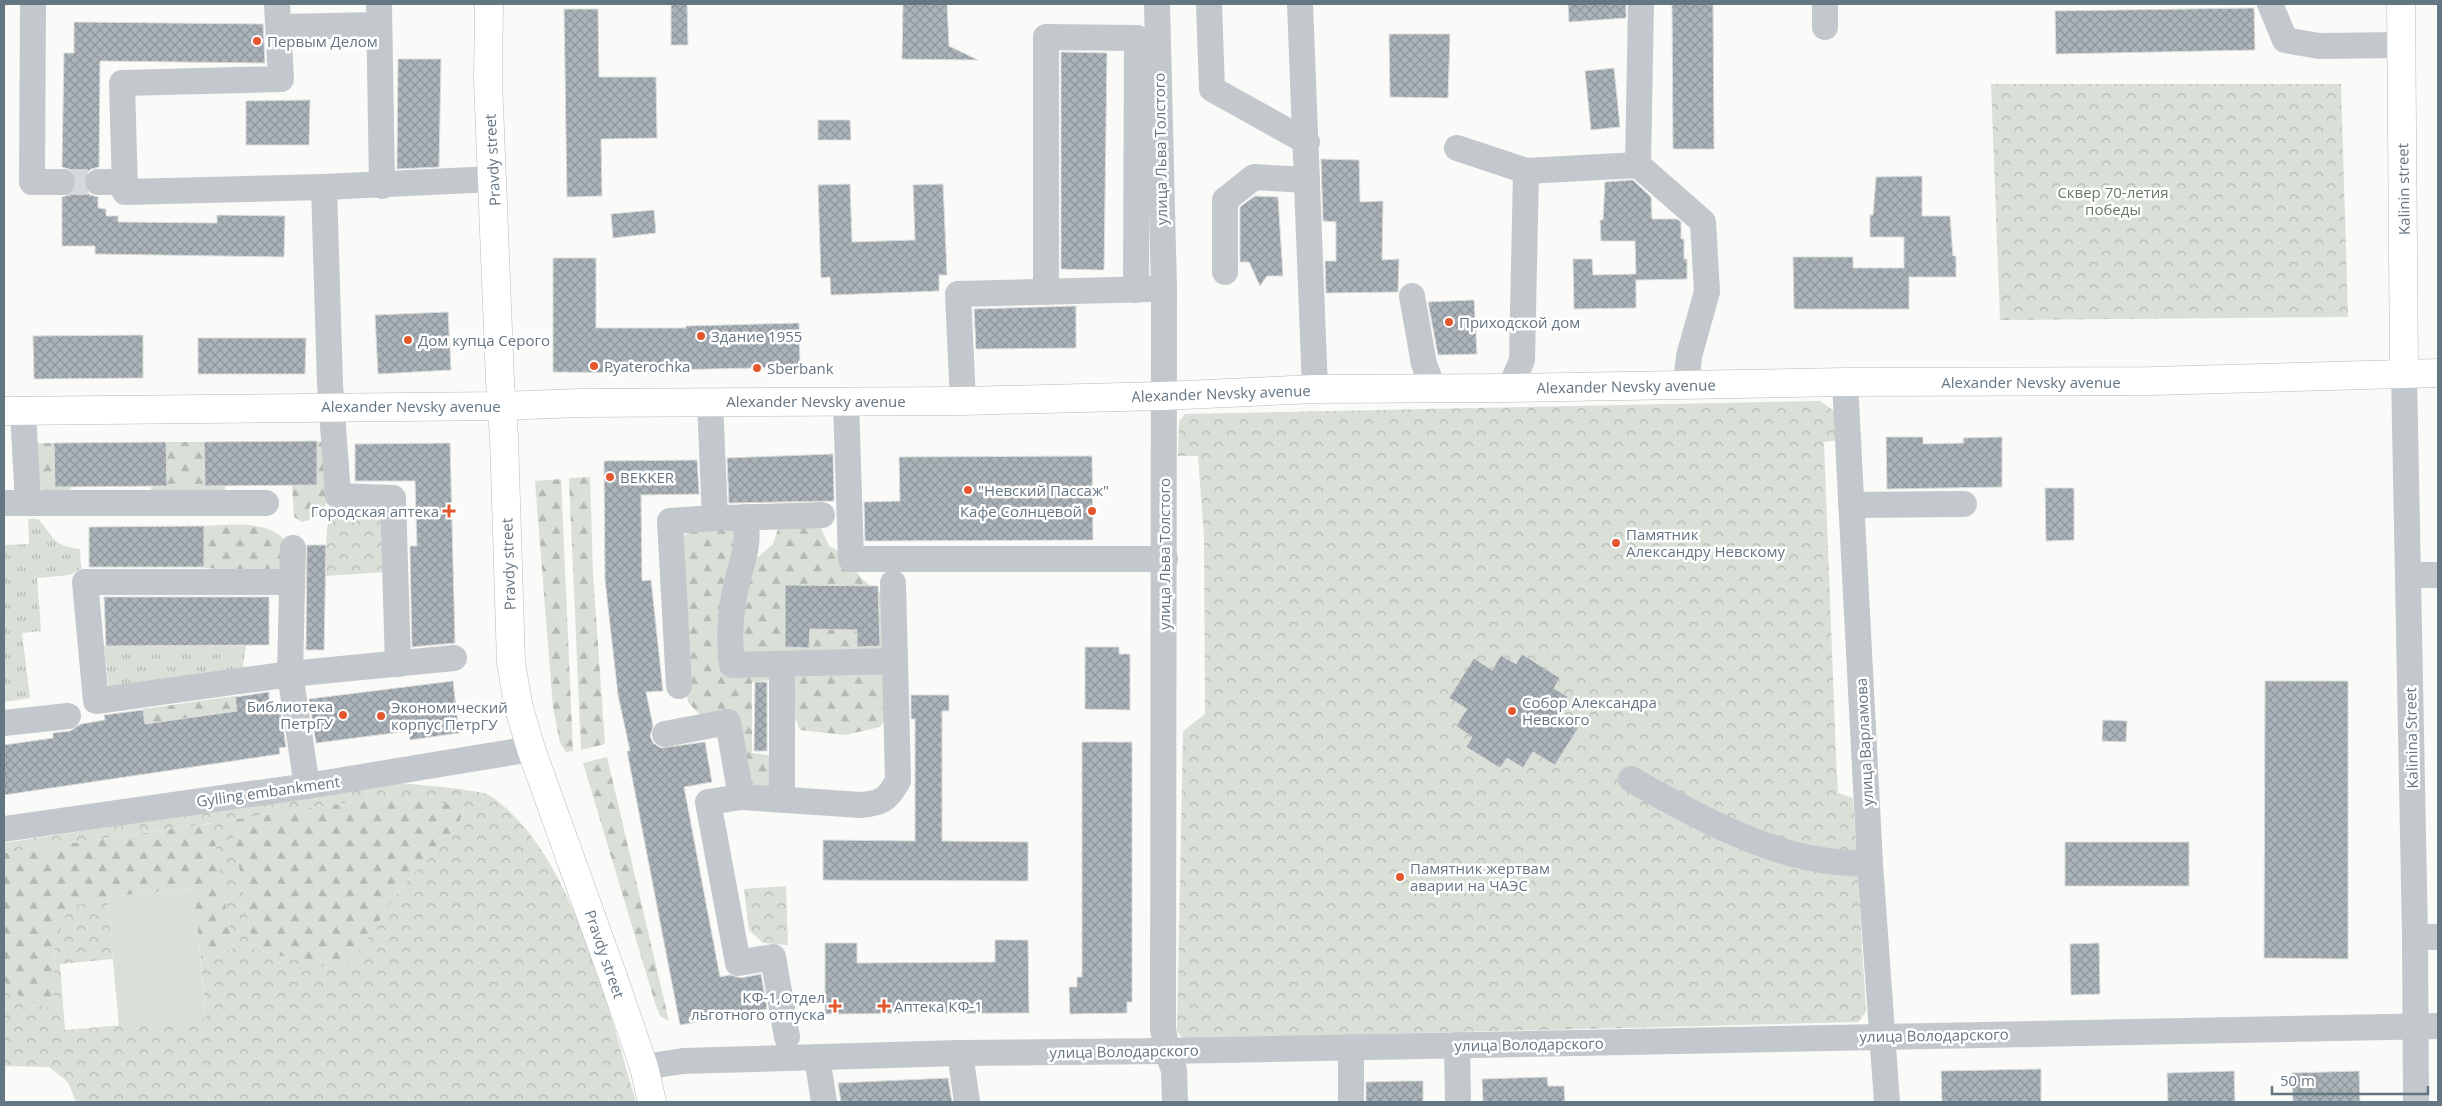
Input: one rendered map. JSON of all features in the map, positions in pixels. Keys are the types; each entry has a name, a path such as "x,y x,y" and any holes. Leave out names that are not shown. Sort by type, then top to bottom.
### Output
{"main road":[{"name":"Pravdy street","path":"489,4 488,80 501,406 512,663 518,708 644,1067 652,1102"},
{"name":"Kalinin street","path":"2401,4 2404,374"},
{"name":"Alexander Nevsky avenue","path":"14,411 963,400 1162,396 1315,389 1510,388 1844,382 2152,381 2438,373"}],"street":[{"path":"33,4 32,182 62,182"},
{"name":"улица Льва Толстого","path":"1157,4 1164,289 1162,396 1165,559 1163,1029 1166,1051 1174,1070 1175,1102"},
{"path":"1210,4 1212,89 1307,142"},
{"path":"1300,4 1307,142 1315,389"},
{"path":"1638,165 1641,4"},
{"path":"2270,4 2285,40 2319,46 2401,45"},
{"path":"382,186 379,14 278,15 281,79 122,83 125,192 382,186 493,179"},
{"path":"1046,292 1046,37 1137,38 1136,290"},
{"path":"1457,148 1526,171 1638,165 1703,222 1707,292 1689,356 1686,385"},
{"path":"1510,388 1522,360 1526,171"},
{"path":"1225,272 1225,200 1254,177 1307,180"},
{"path":"98,182 125,182"},
{"path":"324,187 332,407 338,496 393,498 398,664"},
{"path":"963,400 958,294 1164,289"},
{"path":"1412,296 1424,364 1433,388"},
{"name":"Kalinina Street","path":"2404,374 2408,575 2427,937 2426,1026 2416,1102"},
{"name":"улица Варламова","path":"1844,382 1870,864 1881,1035 1886,1064 1886,1102"},
{"path":"846,401 851,559 1165,559"},
{"path":"710,402 715,518"},
{"path":"14,411 16,503 266,502"},
{"path":"1852,505 1964,504"},
{"path":"679,686 670,521 822,515"},
{"path":"745,517 748,533 746,554 734,596 730,628 732,665 782,666 895,661"},
{"path":"292,548 290,674 307,786"},
{"path":"2408,575 2438,575"},
{"path":"292,582 85,582 96,701 290,674 454,658"},
{"path":"788,1037 773,957 738,963 708,802 741,797 860,805 880,803 891,794 898,781 894,583"},
{"path":"782,666 782,800"},
{"path":"4,723 68,716"},
{"path":"665,734 728,722 741,797"},
{"name":"Gylling embankment","path":"4,828 307,786 531,749"},
{"path":"1631,779 1710,821 1766,844 1815,859 1870,864"},
{"name":"улица Володарского","path":"644,1067 683,1061 960,1053 1166,1051 1881,1035 2426,1026"},
{"path":"1457,1045 1458,1102"},
{"path":"1351,1047 1351,1102"},
{"path":"960,1053 967,1102"},
{"path":"817,1058 824,1102"}],"green space":[{"name":"Сквер 70-летия победы","path":"1991,84 2341,84 2348,317 2000,320"},
{"path":"1820,401 1837,413 1839,440 1824,442 1838,793 1853,798 1866,1012 1858,1022 1183,1039 1177,1031 1183,731 1205,714 1204,537 1198,456 1178,456 1179,421 1185,414"},
{"path":"317,441 322,442 326,465 328,478 327,501 323,510 315,517 302,522 294,517 292,485 317,485"},
{"path":"166,442 204,442 205,486 225,486 225,498 152,499 151,487 167,486"},
{"path":"35,443 54,443 55,487 71,487 72,499 41,494"},
{"path":"590,477 593,574 605,744 581,750 569,478"},
{"path":"561,479 573,751 566,752 560,743 553,707 535,481"},
{"path":"340,506 386,507 388,572 325,576 327,527"},
{"path":"28,519 38,519 51,536 64,546 80,549 81,569 70,575 37,578 41,631 22,633 30,698 4,702 4,545 29,544"},
{"path":"246,525 266,528 275,532 283,538 283,566 278,571 271,572 204,568 204,526"},
{"path":"738,526 738,551 758,557 773,544 779,526 821,528 829,546 844,554 862,579 887,598 891,710 880,727 845,735 800,730 789,703 774,680 752,682 752,753 769,755 772,790 748,791 734,721 704,720 688,702 683,676 678,541 692,529"},
{"path":"104,646 246,646 242,673 109,691"},
{"path":"235,696 237,711 145,724 143,709"},
{"path":"607,757 669,1021 660,1016 656,1006 583,763"},
{"path":"398,783 461,789 489,795 518,820 543,853 565,892 584,935 599,979 636,1102 76,1102 68,1082 49,1067 4,1066 4,981 19,996 53,1009 55,943 69,907 107,897 113,959 60,964 65,1030 206,1018 201,960 233,949 212,823 4,853 4,843","holes":["398,795 465,807 456,831 404,884 345,972 253,949 231,820"]},
{"path":"398,795 465,806 456,831 404,884 345,972 253,949 231,820"},
{"path":"213,823 233,949 201,960 193,888 107,897 70,907 55,943 53,1010 19,996 8,987 4,981 4,853"},
{"path":"786,886 788,945 763,943 749,930 744,889"},
{"path":"194,888 206,1018 119,1026 107,897"}],"building":[{"path":"671,4 687,4 688,45 671,45"},
{"path":"903,4 947,4 949,46 978,60 902,59"},
{"path":"1568,4 1626,4 1626,18 1569,22"},
{"path":"1672,4 1713,4 1714,149 1673,149"},
{"path":"2254,8 2255,50 2056,54 2055,11"},
{"path":"564,9 598,9 599,77 656,77 657,138 601,139 602,196 567,197"},
{"path":"74,22 263,24 265,63 100,61 99,167 91,169 85,174 83,182 85,189 90,195 98,197 98,208 106,209 106,216 118,216 118,222 217,223 217,215 285,216 284,257 95,254 95,246 62,246 62,197 70,195 75,189 77,182 75,174 69,169 62,167 64,53 74,53"},
{"path":"1389,34 1450,34 1448,98 1390,97"},
{"path":"1061,52 1107,53 1104,270 1061,269"},
{"path":"398,59 441,59 439,167 397,169"},
{"path":"1614,68 1620,127 1591,130 1585,71"},
{"path":"310,100 309,145 246,145 246,101"},
{"path":"818,120 850,120 851,140 818,140"},
{"path":"1321,159 1359,160 1360,202 1383,201 1382,260 1399,259 1398,292 1326,293 1325,261 1336,261 1336,222 1323,221"},
{"path":"1922,176 1922,216 1950,216 1953,256 1956,256 1956,277 1909,277 1909,309 1794,309 1793,257 1853,257 1853,268 1904,268 1904,237 1870,237 1870,215 1873,215 1876,177"},
{"path":"1633,180 1651,197 1652,219 1677,219 1681,222 1681,239 1684,239 1684,259 1687,259 1687,279 1636,280 1636,308 1574,309 1573,259 1592,259 1593,275 1636,274 1635,241 1601,241 1600,220 1603,220 1605,182"},
{"path":"850,184 852,242 915,240 913,185 943,184 947,275 939,275 939,291 831,295 830,277 821,278 818,185"},
{"path":"1255,196 1278,197 1283,276 1267,276 1260,286 1249,262 1240,262 1240,207"},
{"path":"654,210 656,233 613,238 611,214"},
{"path":"553,258 596,258 596,328 686,328 686,326 799,323 800,367 665,370 665,373 553,372"},
{"name":"Приходской дом","path":"1474,300 1477,354 1438,355 1428,302"},
{"path":"1076,306 1076,348 976,349 974,309"},
{"path":"448,312 451,370 378,374 375,315"},
{"path":"143,335 143,378 34,379 33,336"},
{"path":"198,338 306,338 305,374 198,374"},
{"path":"1886,437 1923,437 1923,444 1964,443 1963,438 2002,437 2002,487 1887,489"},
{"path":"317,441 317,485 205,486 204,442"},
{"path":"166,442 167,486 55,487 54,443"},
{"path":"450,443 455,643 412,647 410,546 417,546 415,481 355,481 355,444"},
{"path":"833,454 834,501 729,503 727,458"},
{"path":"1092,456 1093,540 865,541 864,502 900,501 899,457"},
{"path":"697,460 699,494 641,495 642,581 651,580 663,691 646,692 653,726 650,736 653,743 661,748 705,742 712,782 684,787 720,977 730,975 741,978 761,974 767,1009 680,1025 618,695 605,580 604,461"},
{"path":"2045,488 2074,488 2074,540 2046,541"},
{"path":"204,526 204,567 89,567 89,527"},
{"path":"307,545 326,545 324,650 306,650"},
{"path":"785,585 878,586 880,646 857,647 857,630 810,629 809,648 785,647"},
{"path":"104,597 269,597 269,645 106,646"},
{"path":"1085,647 1119,647 1119,654 1130,654 1130,710 1085,709"},
{"name":"Собор Александра Невского","path":"1522,654 1560,678 1554,688 1568,697 1557,714 1579,727 1555,765 1533,752 1523,768 1507,758 1500,768 1466,747 1472,737 1456,726 1467,709 1449,698 1474,658 1492,670 1501,655 1516,664"},
{"name":"Экономический корпус ПетрГУ","path":"453,681 459,733 410,740 409,731 316,743 309,699"},
{"path":"2265,681 2348,681 2348,959 2264,958"},
{"path":"755,682 767,682 767,751 754,751"},
{"path":"269,692 269,707 280,707 286,747 279,748 280,754 4,795 4,745 53,738 53,733 70,731 81,724 105,720 104,715 143,710 145,724 237,711 235,697"},
{"path":"911,695 949,695 949,711 942,711 942,841 1028,842 1028,881 823,880 823,840 915,841 915,719 911,719"},
{"path":"2103,720 2127,721 2126,742 2102,741"},
{"path":"1082,742 1132,742 1132,1002 1127,1002 1127,1013 1070,1014 1069,987 1077,987 1077,977 1082,977"},
{"path":"2065,842 2189,842 2189,886 2065,886"},
{"path":"995,940 1028,940 1029,1013 825,1014 825,943 857,943 857,963 995,962"},
{"path":"2099,943 2100,994 2071,995 2070,944"},
{"path":"2041,1069 2041,1102 1942,1102 1941,1071"},
{"path":"2234,1071 2235,1102 2168,1102 2167,1073"},
{"path":"2359,1071 2360,1102 2293,1102 2292,1073"},
{"path":"1547,1077 1548,1086 1564,1086 1565,1102 1483,1102 1482,1079"},
{"path":"948,1078 952,1102 841,1102 838,1083"},
{"path":"1423,1081 1423,1102 1366,1102 1366,1082"}],"tunnel":[{"path":"62,182 98,182"}],"place":[{"name":"Первым Делом","path":"257,41"},
{"name":"Приходской дом","path":"1449,322"},
{"name":"Здание 1955","path":"701,336"},
{"name":"Дом купца Серого","path":"408,340"},
{"name":"Pyaterochka","path":"594,366"},
{"name":"Sberbank","path":"757,368"},
{"name":"BEKKER","path":"610,477"},
{"name":"\"Невский Пассаж\"","path":"968,490"},
{"name":"Городская аптека","path":"449,511"},
{"name":"Кафе Солнцевой","path":"1092,511"},
{"name":"Памятник Александру Невскому","path":"1616,543"},
{"name":"Собор Александра Невского","path":"1512,711"},
{"name":"Библиотека ПетрГУ","path":"343,715"},
{"name":"Экономический корпус ПетрГУ","path":"381,716"},
{"name":"Памятник жертвам аварии на ЧАЭС","path":"1400,877"},
{"name":"КФ-1,Отдел льготного отпуска","path":"835,1006"},
{"name":"Аптека КФ-1","path":"884,1006"}]}
